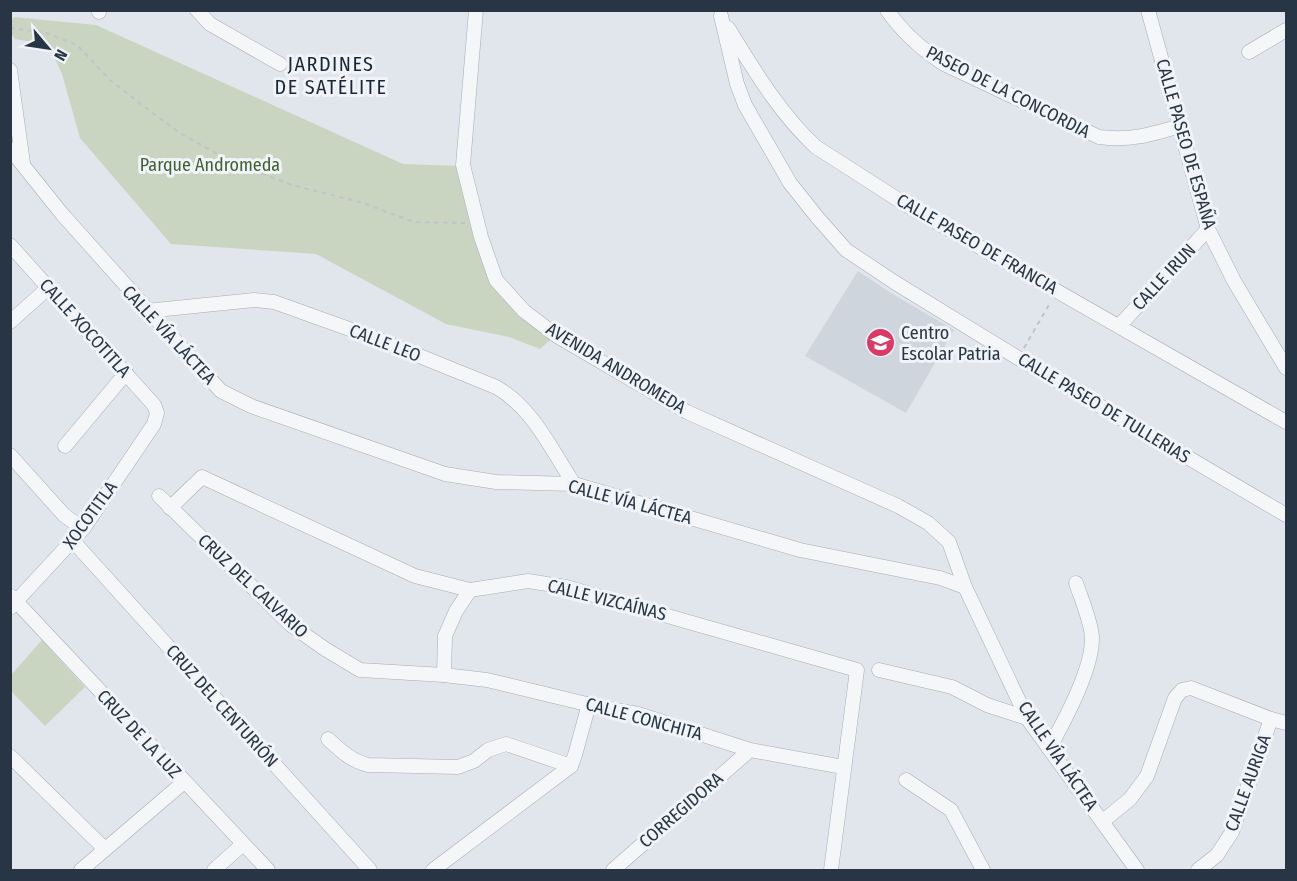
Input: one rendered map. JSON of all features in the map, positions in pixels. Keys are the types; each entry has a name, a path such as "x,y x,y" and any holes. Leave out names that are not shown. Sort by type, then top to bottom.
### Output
{"street":[{"path":"197,10 210,24 280,64"},
{"name":"AVENIDA ANDROMEDA","path":"476,10 463,165 477,223 496,280 524,311 557,336 687,411 898,506 928,523 949,542 965,586"},
{"name":"PASEO DE LA CONCORDIA","path":"887,10 897,25 922,50 944,64 1099,137 1119,140 1138,138 1180,126"},
{"name":"CALLE PASEO DE ESPAÑA","path":"1148,10 1208,229 1234,281 1287,368"},
{"name":"CALLE PASEO DE FRANCIA","path":"720,13 763,85 816,147 908,206 1287,422"},
{"name":"CALLE PASEO DE TULLERIAS","path":"720,13 737,84 745,105 790,183 846,250 1018,358 1287,515"},
{"path":"1249,52 1287,30"},
{"name":"CALLE VÍA LÁCTEA","path":"10,70 23,163 62,214 146,311 221,391 251,406 445,474 496,482 574,484 800,550 940,578 965,586 1027,718 1137,870"},
{"path":"10,149 23,163"},
{"name":"CALLE IRUN","path":"1120,325 1208,229"},
{"name":"CALLE XOCOTITLA","path":"10,244 158,412"},
{"path":"10,322 48,288"},
{"name":"CALLE LEO","path":"146,311 254,300 274,302 390,344 511,395 527,411 574,484"},
{"path":"65,446 126,373"},
{"name":"XOCOTITLA","path":"12,602 74,541 154,424 158,412"},
{"path":"10,455 64,515 83,529"},
{"name":"CALLE VIZCAÍNAS","path":"170,508 202,477 415,576 470,590 528,581 566,587 857,670 843,767"},
{"name":"CRUZ DEL CALVARIO","path":"159,496 291,625 325,649 360,669 444,675"},
{"name":"CRUZ DEL CENTURIÓN","path":"74,541 370,870"},
{"path":"1049,749 1072,707 1090,654 1092,635 1076,583"},
{"path":"444,675 445,636 456,610 470,590"},
{"name":"CRUZ DE LA LUZ","path":"12,602 268,870"},
{"path":"879,670 952,687 987,705 1027,718"},
{"name":"CALLE CONCHITA","path":"444,675 487,680 638,714 750,750 843,767"},
{"path":"1103,821 1130,799 1147,776 1175,698 1182,690 1191,688 1271,720 1287,723"},
{"path":"433,870 571,766 589,704"},
{"name":"CALLE AURIGA","path":"1198,870 1217,855 1232,832 1271,720"},
{"path":"328,739 347,756 368,765 458,767 474,761 488,750 506,744 571,766"},
{"name":"CORREGIDORA","path":"613,870 750,750"},
{"path":"10,756 105,849"},
{"path":"834,868 843,767"},
{"path":"906,780 951,810 983,870"},
{"path":"81,870 184,782"},
{"path":"214,870 243,844"}],"path":[{"path":"10,28 46,33 77,45 110,80 154,114 180,133 232,162 292,185 360,202 414,222 477,223"},
{"path":"1018,358 1058,290"}],"shaded area":[{"name":"Centro Escolar Patria","path":"858,271 954,330 906,413 805,356"}],"green space":[{"name":"Parque Andromeda","path":"14,17 96,25 403,164 460,166 491,280 515,309 550,340 540,349 509,337 446,324 316,254 171,244 80,138 62,74 49,45 15,39 10,28"},
{"path":"42,640 85,687 45,726 10,690 11,675"}],"place":[{"name":"Centro Escolar Patria","path":"880,343"}],"district":[{"name":"JARDINES DE SATÉLITE","path":"331,76"}]}
